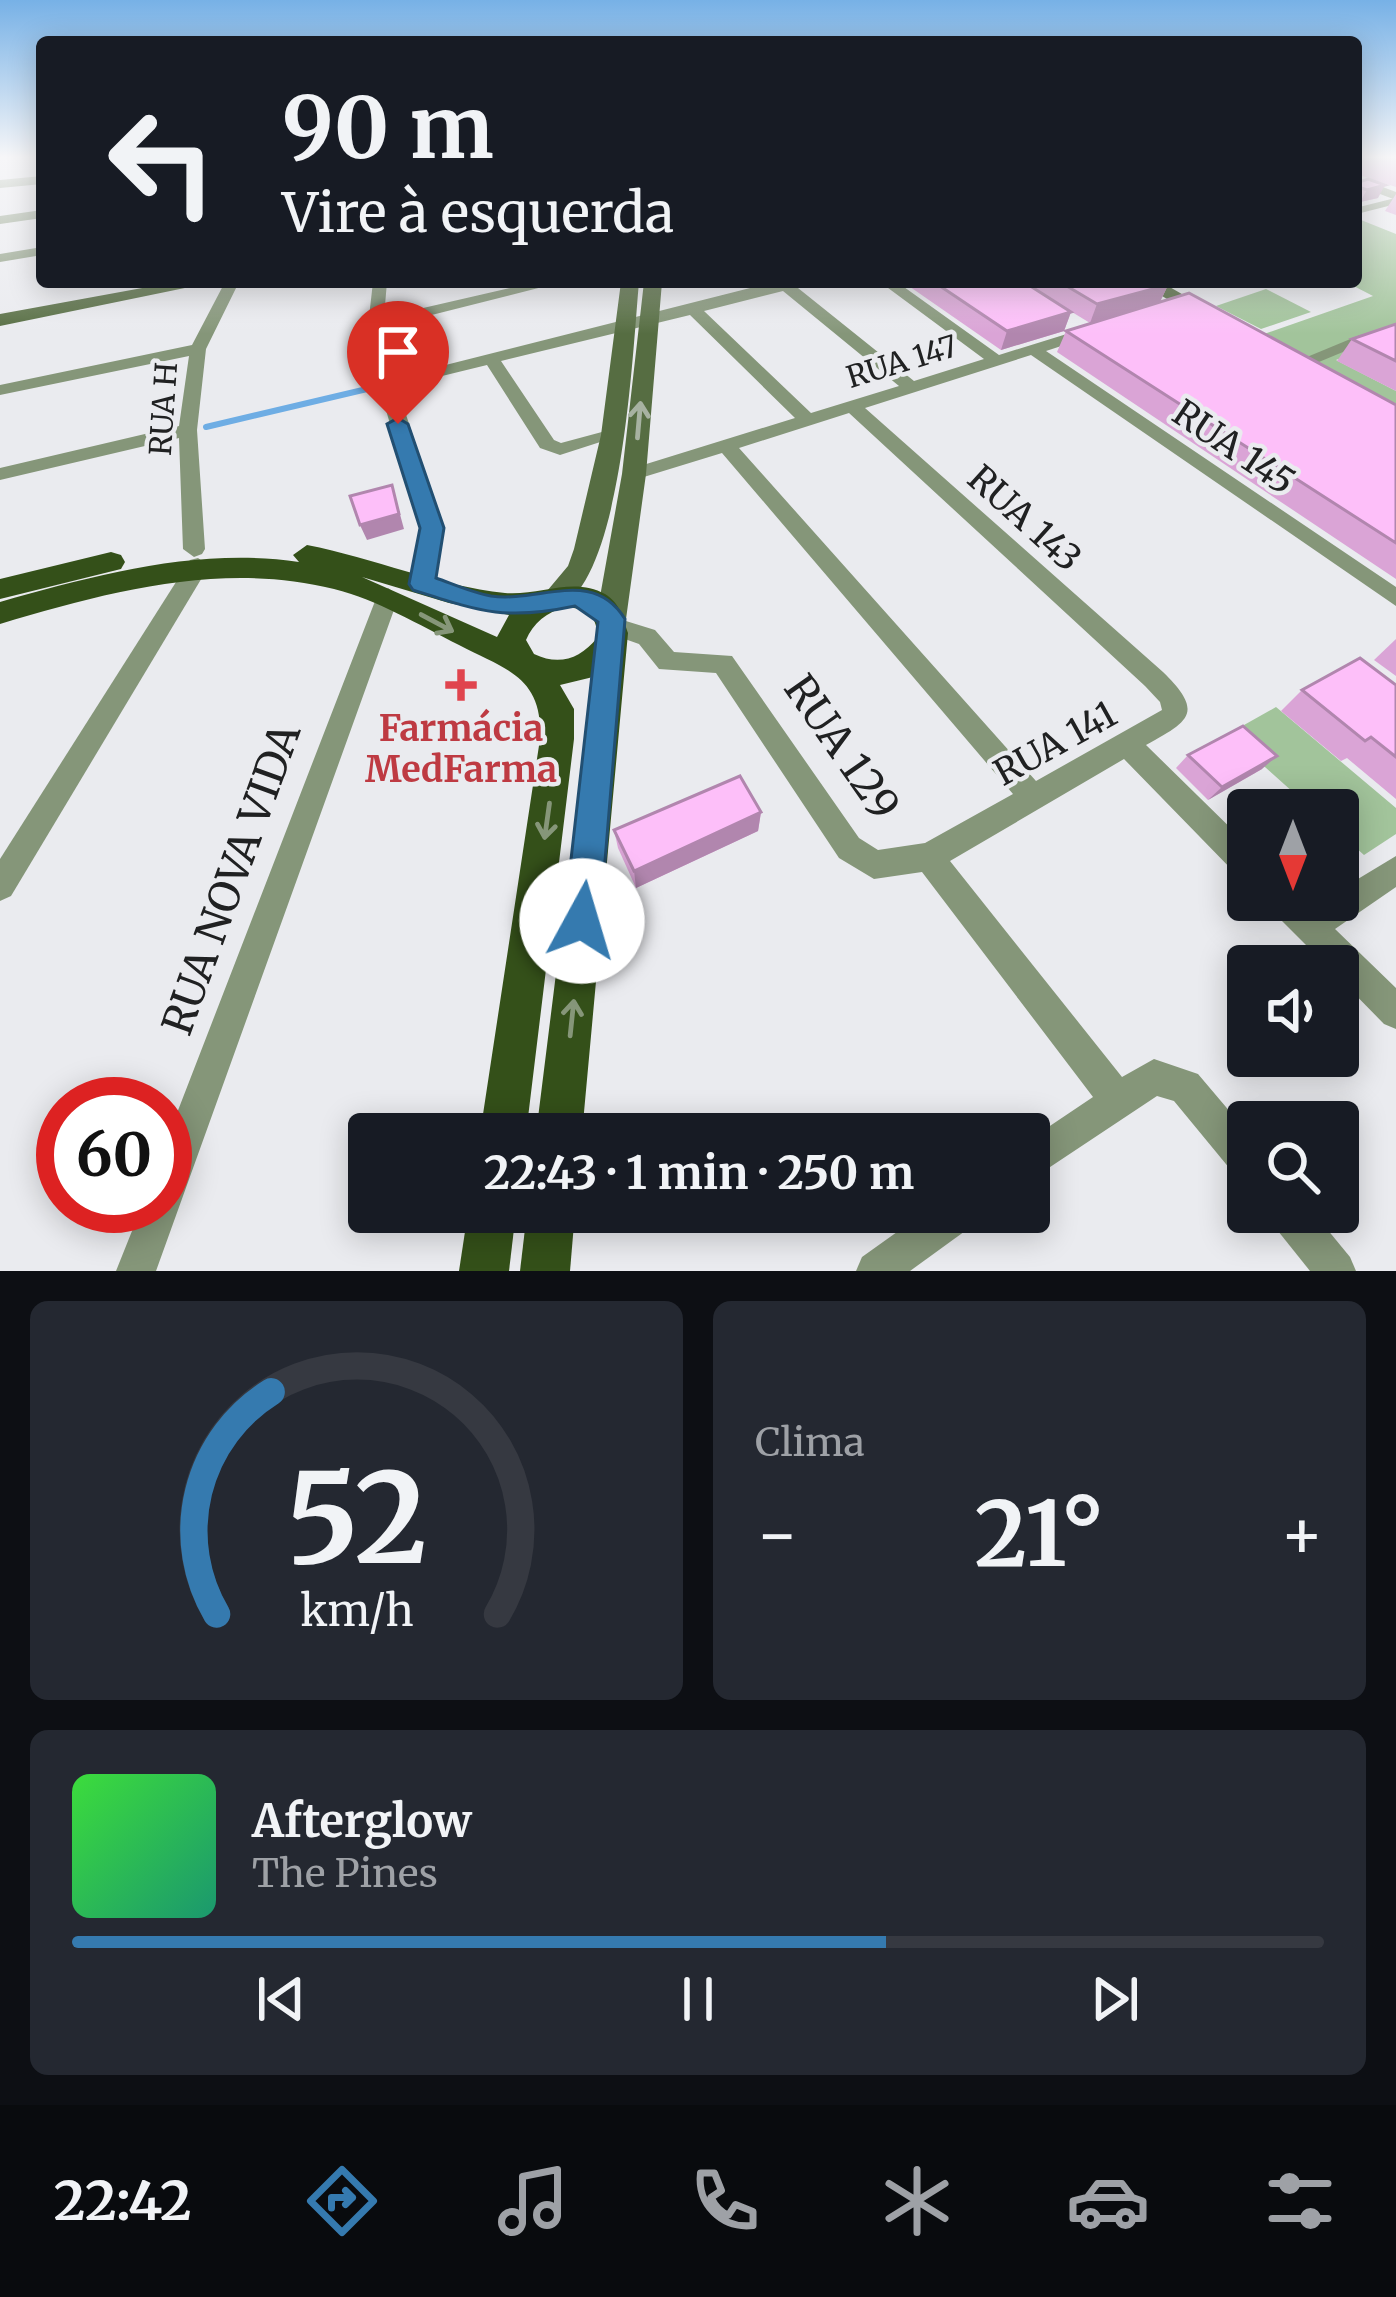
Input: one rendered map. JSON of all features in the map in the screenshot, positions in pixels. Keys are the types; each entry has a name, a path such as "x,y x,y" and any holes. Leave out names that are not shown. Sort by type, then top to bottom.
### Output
{"main road":[{"path":"0,589 109,562 269,549 492,605 588,600 612,629 562,1113"},
{"path":"0,613 196,558 310,575 388,596 528,666 570,673 586,668 612,629"},
{"path":"506,1113 558,709 511,640 522,614 545,601"},
{"path":"484,1271 489,1233"},
{"path":"545,1271 549,1233"}],"street":[{"path":"0,220 33,215"},
{"path":"0,258 36,252"},
{"path":"0,320 173,288"},
{"name":"RUA H","path":"196,558 188,430 198,349 229,288"},
{"path":"379,288 374,344 432,528 422,584"},
{"path":"376,324 529,288"},
{"path":"612,629 634,474 636,324 631,288"},
{"path":"545,601 580,571 588,549 636,324 651,288"},
{"path":"386,385 772,288"},
{"path":"796,288 911,387"},
{"path":"895,288 997,361"},
{"path":"1154,288 1176,306 1225,323"},
{"path":"694,310 808,420"},
{"path":"1066,320 1086,332"},
{"name":"RUA 147","path":"634,474 1106,327"},
{"path":"0,390 198,349"},
{"name":"RUA 145","path":"1034,350 1396,598"},
{"path":"492,360 547,444 560,449 613,435"},
{"name":"RUA 143","path":"852,406 1154,679"},
{"path":"0,474 188,430"},
{"path":"726,445 1031,796"},
{"path":"0,886 196,558"},
{"name":"RUA NOVA VIDA","path":"192,1122 388,596"},
{"name":"RUA 129","path":"612,629 647,637 668,662 723,663 849,848 866,861 885,866 929,856"},
{"name":"RUA 141","path":"929,856 1176,715 1172,697 1154,679"},
{"path":"1128,745 1227,844"},
{"path":"929,856 1117,1099"},
{"path":"1311,927 1396,870"},
{"path":"1305,921 1396,1012"},
{"path":"1050,1147 1154,1077 1185,1087 1227,1137"},
{"path":"136,1271 150,1233"},
{"path":"876,1271 929,1233"},
{"path":"1305,1233 1336,1271"}],"lane":[{"path":"1302,364 1364,338"}],"green space":[{"path":"1362,220 1396,234 1396,347 1383,341 1336,360 1396,391 1396,404 1264,334 1373,296 1358,288 1362,288"},
{"path":"1266,289 1311,312 1261,329 1216,306"},
{"path":"1276,707 1396,808 1396,834 1364,855 1359,851 1359,789 1290,789 1228,734"}],"building":[{"path":"943,288 1033,288 1071,312 1007,331"},
{"path":"1070,288 1157,288 1097,304"},
{"path":"1189,293 1396,405 1396,543 1066,331"},
{"path":"1396,324 1396,361 1352,339"},
{"path":"392,485 399,514 360,525 350,496"},
{"path":"1360,658 1396,685 1396,757 1371,737 1365,741 1302,690"},
{"path":"1243,726 1277,756 1222,787 1188,755"},
{"path":"740,776 761,812 634,871 614,830"}],"waterway":[{"path":"206,427 384,385"}],"place":[{"name":"Farmácia MedFarma","path":"461,685"}],"route":[{"path":"398,424 432,528 422,584 492,605 535,605 556,597 576,597 605,610 614,626 582,921"}]}
